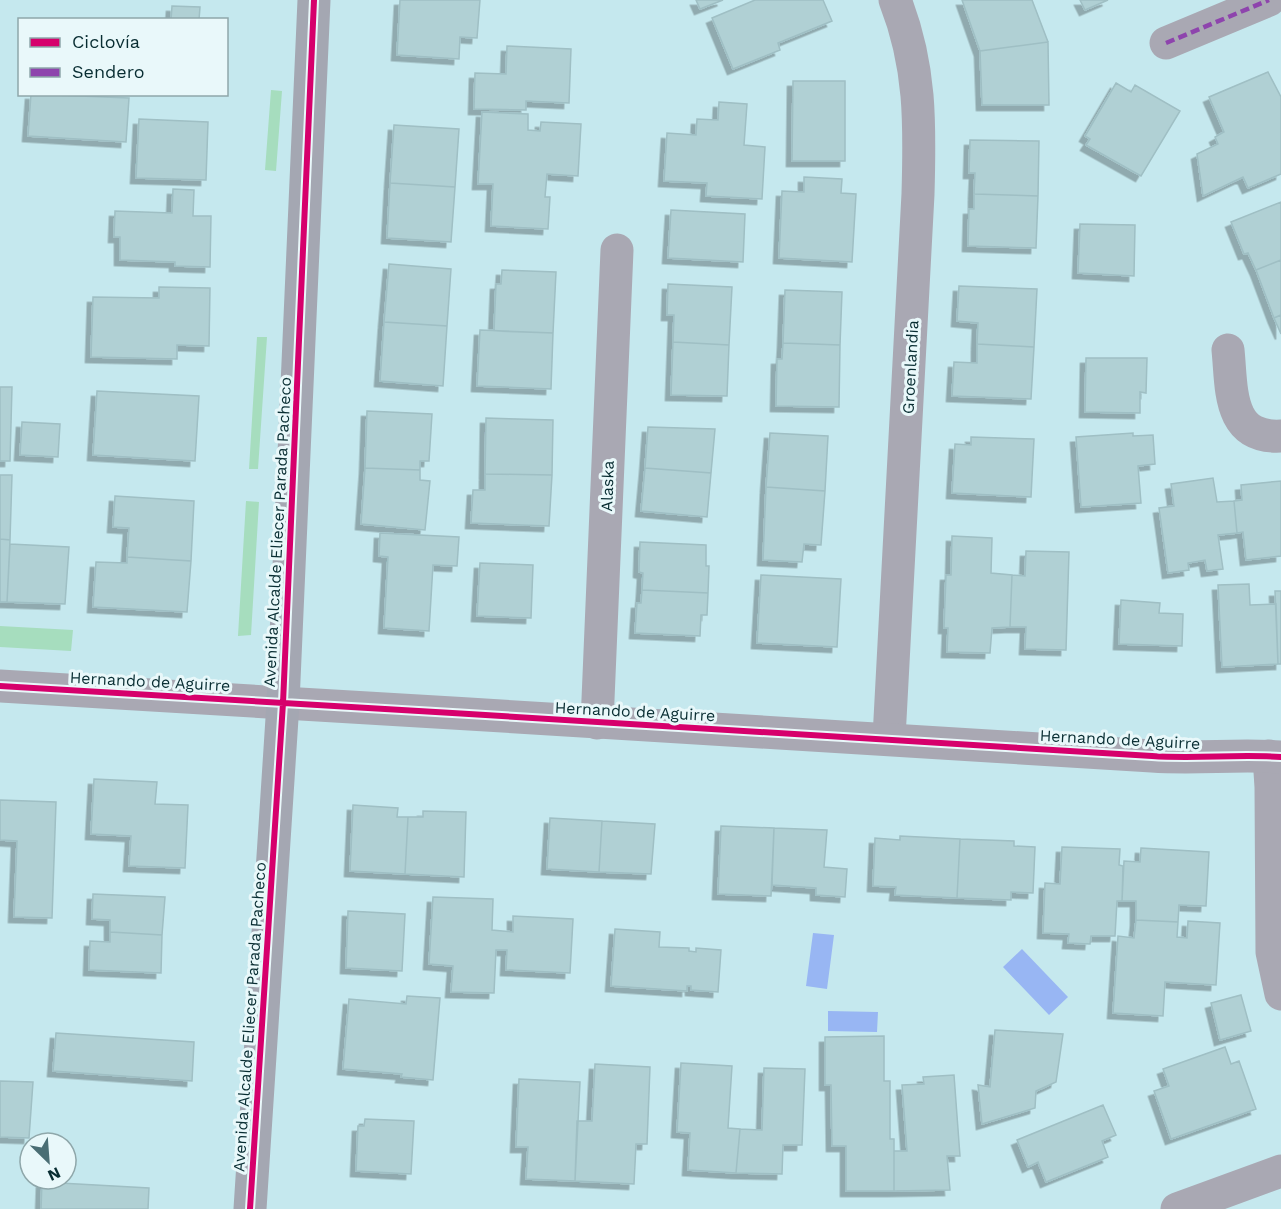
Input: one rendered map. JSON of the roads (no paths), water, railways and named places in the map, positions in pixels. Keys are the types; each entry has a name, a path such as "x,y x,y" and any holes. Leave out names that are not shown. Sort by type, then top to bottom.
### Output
{"main road":[{"name":"Avenida Alcalde Eliecer Parada Pacheco","path":"249,1209 283,703 314,0"}],"street":[{"name":"Groenlandia","path":"889,738 920,123 916,79 905,26 895,0"},
{"path":"1166,43 1269,0"},
{"name":"Alaska","path":"597,723 616,250"},
{"path":"1228,350 1235,411 1242,423 1252,431 1281,436"},
{"name":"Hernando de Aguirre","path":"0,686 597,723 889,738 1159,757 1277,756"},
{"path":"1277,756 1271,787 1272,952 1281,994"},
{"path":"1177,1209 1281,1171"}],"water":[{"path":"813,933 834,935 827,989 806,986"},
{"path":"1022,949 1068,997 1049,1015 1003,967"},
{"path":"828,1011 878,1012 877,1032 828,1031"}]}
